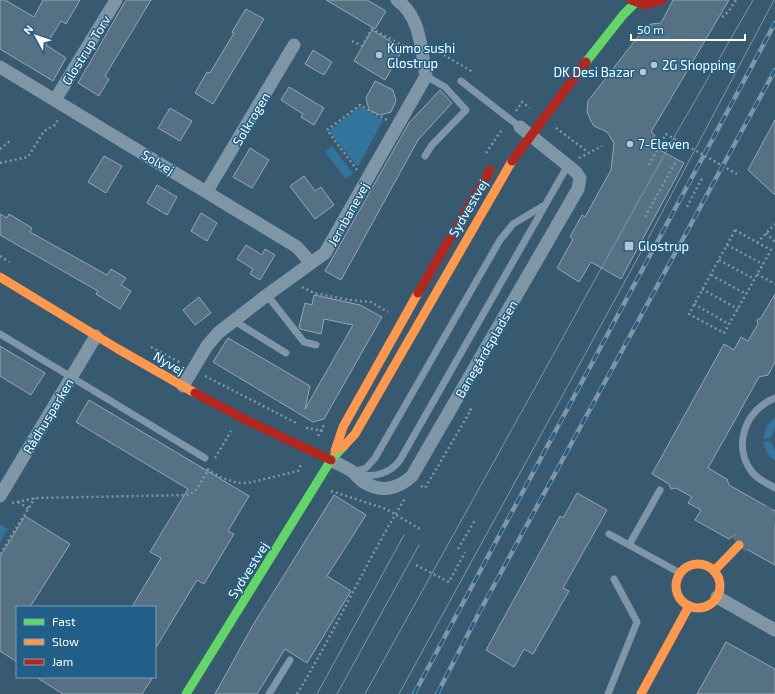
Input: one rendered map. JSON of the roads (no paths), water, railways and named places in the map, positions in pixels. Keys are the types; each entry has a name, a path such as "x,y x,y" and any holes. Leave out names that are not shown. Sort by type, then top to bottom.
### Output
{"street":[{"name":"Glostrup Torv","path":"61,103 116,0"},
{"path":"397,0 404,5 413,18 422,51 426,76"},
{"path":"634,1 650,4 662,0"},
{"name":"Sydvestvej","path":"331,460 355,434 503,174 522,129 543,118 634,1"},
{"name":"Solkrogen","path":"208,191 294,45"},
{"name":"Solvej","path":"0,67 208,191 297,247 310,263"},
{"name":"Jernbanevej","path":"183,386 192,369 212,339 233,320 310,263 325,254 426,76"},
{"name":"Banegårdspladsen","path":"331,460 353,472 363,482 375,487 387,489 397,487 407,481 416,470 578,189 580,178 568,165 522,129"},
{"name":"Sydvestvej","path":"186,694 318,483 331,460 343,428 402,320 493,165"},
{"name":"Nyvej","path":"0,277 96,336 183,386 239,416 331,460"},
{"name":"Rådhusparken","path":"4,500 71,377 96,336"},
{"path":"714,571 739,545"},
{"path":"700,564 714,571 720,583 717,597 705,607 697,608 682,602 676,588 680,574 685,568 700,564"},
{"path":"717,597 775,630"},
{"path":"641,694 689,606"}],"lane":[{"path":"425,156 432,145 466,110 445,87 426,76"},
{"path":"461,81 522,129"},
{"name":"Banegårdspladsen","path":"353,472 365,475 383,473 394,467 400,460 568,165"},
{"path":"353,472 366,468 375,458 503,236 512,224 546,204"},
{"path":"267,295 304,342 316,344"},
{"path":"233,320 286,353"},
{"path":"0,334 205,458"},
{"path":"775,398 760,406 753,413 744,429 742,442 744,456 752,472 759,479 775,488"},
{"path":"629,545 660,490"},
{"path":"609,534 680,574"},
{"path":"608,694 638,622 614,579"},
{"path":"269,694 290,660"}],"tunnel":[{"path":"739,545 775,511"}],"tram line":[{"path":"365,694 673,139 753,0"},
{"path":"399,694 641,252 774,0"},
{"path":"317,694 404,535"},
{"path":"337,694 419,545"}],"railway":[{"path":"414,694 775,23"},
{"path":"437,694 480,611 775,70"}],"place":[{"name":"Kumo sushi Glostrup","path":"379,55"},
{"name":"2G Shopping","path":"654,65"},
{"name":"DK Desi Bazar","path":"643,72"},
{"name":"7-Eleven","path":"630,144"},
{"name":"Glostrup","path":"629,246"}]}
